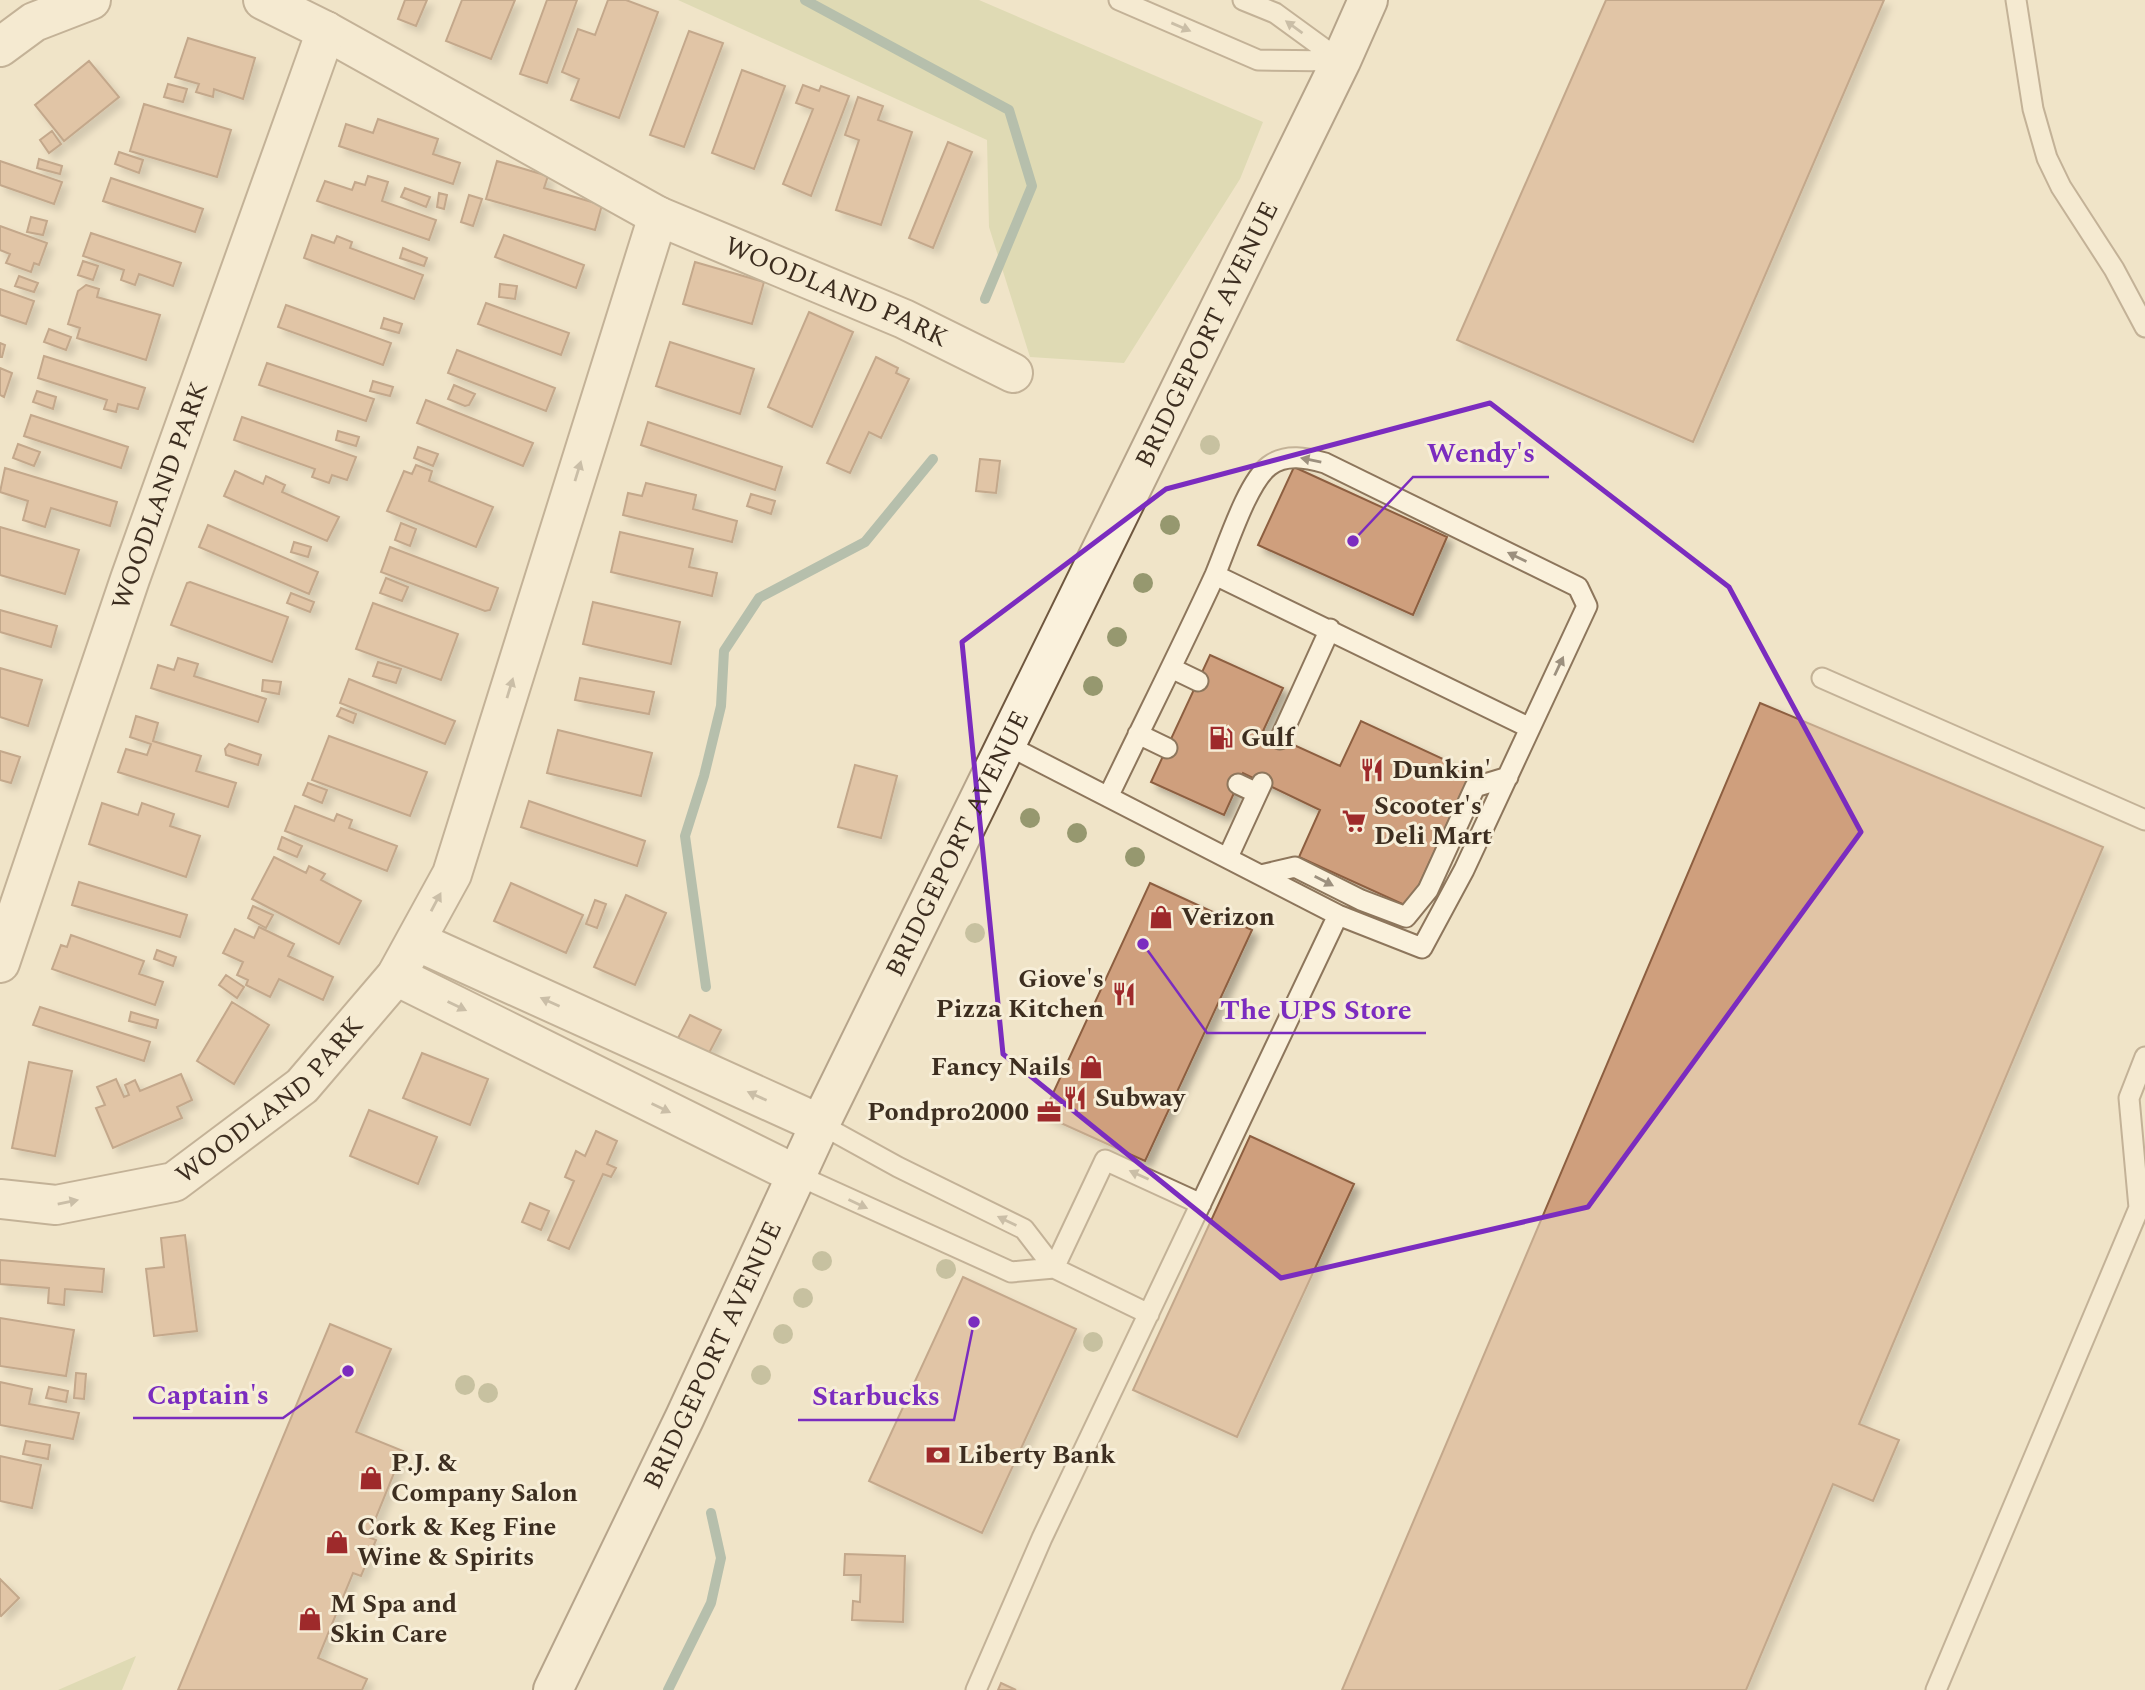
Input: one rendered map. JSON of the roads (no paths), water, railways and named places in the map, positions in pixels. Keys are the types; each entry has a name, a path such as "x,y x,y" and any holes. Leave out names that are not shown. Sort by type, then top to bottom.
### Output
{"street":[{"path":"0,47 34,22 91,0"},
{"name":"WOODLAND PARK","path":"262,0 327,32 658,216 904,318 1013,373"},
{"name":"BRIDGEPORT AVENUE","path":"553,1690 685,1417 820,1124 1341,61 1368,0"},
{"name":"WOODLAND PARK","path":"0,962 130,579 327,32"},
{"name":"WOODLAND PARK","path":"0,1199 55,1205 174,1182 302,1086 396,976 452,874 658,216"},
{"path":"415,941 820,1124"},
{"path":"396,976 797,1175"}],"lane":[{"path":"1119,0 1258,60 1341,61"},
{"path":"1243,0 1275,13 1341,61"},
{"path":"2016,0 2033,108 2047,158 2061,187 2114,269 2145,327"},
{"path":"1007,745 1109,795 1338,915 1422,948 1464,870 1587,606 1578,587 1325,463 1307,458 1288,458 1270,465 1255,481 1215,575 1109,795"},
{"path":"1215,575 1530,728"},
{"path":"1280,725 1330,629"},
{"path":"1171,668 1198,681"},
{"path":"1822,678 2145,820"},
{"path":"1138,734 1167,748"},
{"path":"1261,875 1295,867 1362,900 1406,917 1429,890 1475,787 1508,777"},
{"path":"1228,857 1259,788 1238,784"},
{"path":"976,1690 1042,1538 1338,915"},
{"path":"1936,1690 2142,1206 2129,1098 2145,1057"},
{"path":"820,1124 898,1167 1024,1229 1054,1268 1149,1314"},
{"path":"1054,1268 1105,1160 1201,1203"},
{"path":"797,1175 1011,1272 1054,1268"}],"waterway":[{"path":"805,0 1009,110 1032,186 985,299"},
{"path":"706,987 685,836 704,776 721,706 724,651 759,598 865,542 933,459"},
{"path":"668,1690 711,1603 721,1558 711,1513"}],"place":[{"name":"Wendy's","path":"1353,541"},
{"name":"Gulf","path":"1221,738"},
{"name":"Dunkin'","path":"1372,770"},
{"name":"Scooter's Deli Mart","path":"1354,821"},
{"name":"Verizon","path":"1161,917"},
{"name":"The UPS Store","path":"1143,944"},
{"name":"Giove's Pizza Kitchen","path":"1124,994"},
{"name":"Fancy Nails","path":"1091,1067"},
{"name":"Subway","path":"1075,1098"},
{"name":"Pondpro2000","path":"1049,1112"},
{"name":"Starbucks","path":"974,1322"},
{"name":"Captain's","path":"348,1371"},
{"name":"Liberty Bank","path":"938,1455"},
{"name":"P.J. & Company Salon","path":"371,1478"},
{"name":"Cork & Keg Fine Wine & Spirits","path":"337,1542"},
{"name":"M Spa and Skin Care","path":"310,1619"}]}
